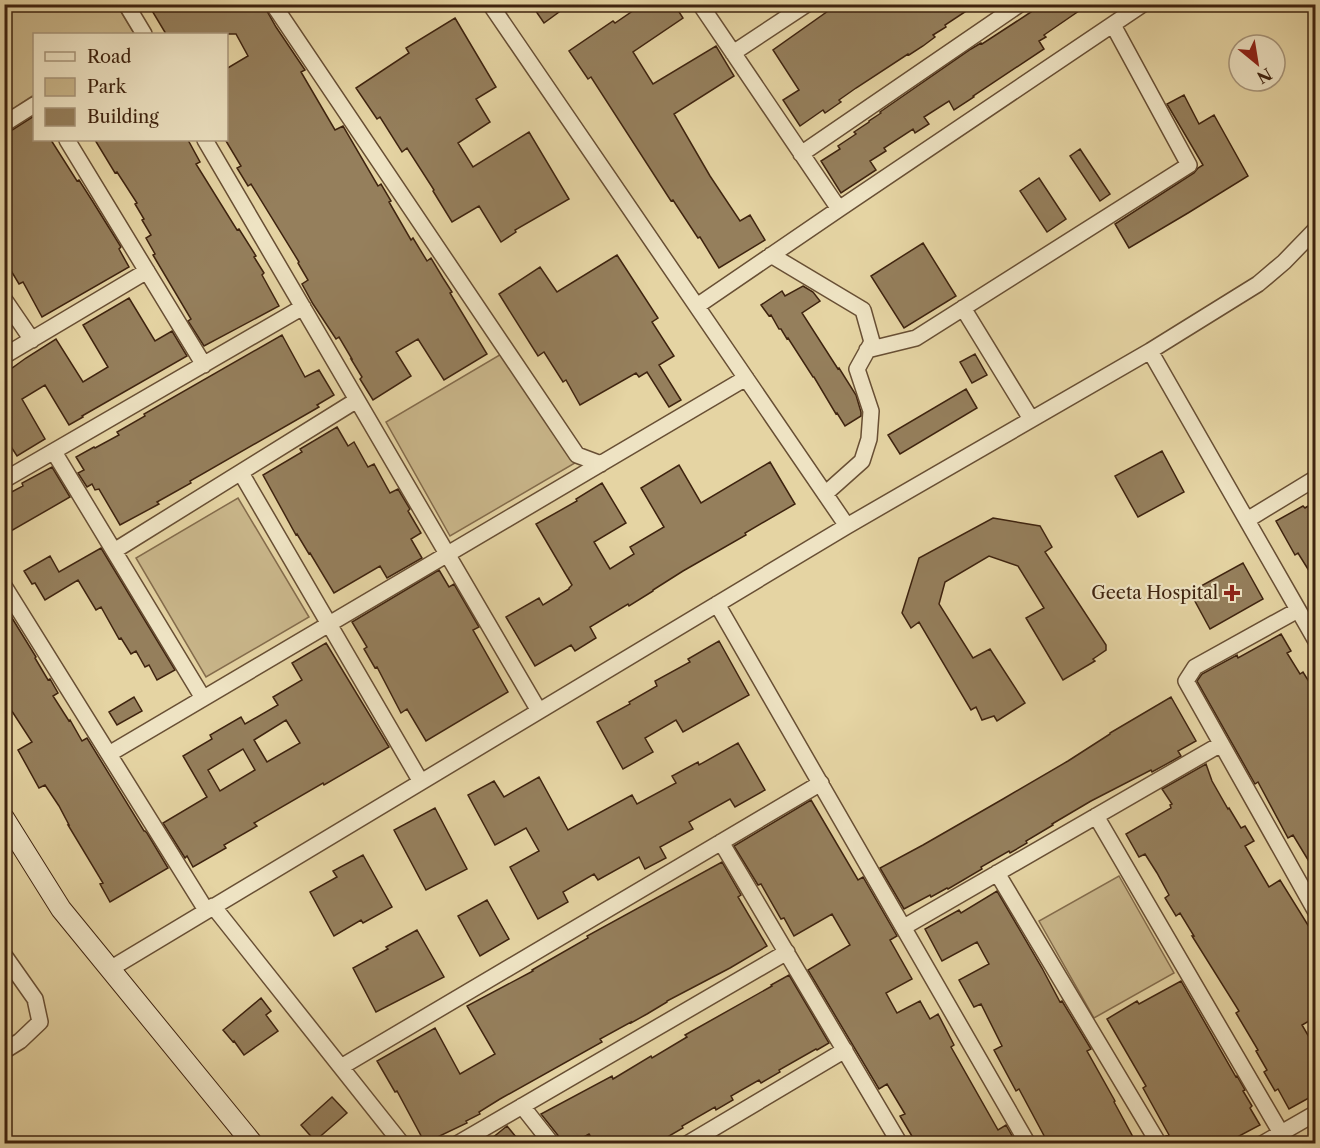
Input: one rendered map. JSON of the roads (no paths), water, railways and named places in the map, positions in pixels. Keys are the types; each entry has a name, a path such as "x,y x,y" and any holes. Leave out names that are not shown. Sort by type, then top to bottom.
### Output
{"street":[{"path":"126,4 143,33"},
{"path":"273,4 577,455 601,464"},
{"path":"490,4 847,526"},
{"path":"700,4 838,208"},
{"path":"733,53 807,4"},
{"path":"801,154 1020,4"},
{"path":"697,306 838,208 1143,4"},
{"path":"867,350 916,338 1189,165 1113,25"},
{"path":"4,124 33,106"},
{"path":"68,141 204,364"},
{"path":"206,141 539,711"},
{"path":"110,969 847,526 1150,351 1258,284 1284,262 1316,229"},
{"path":"771,255 863,310 872,342 857,369 871,411 869,439 862,461 825,494"},
{"path":"4,356 147,271"},
{"path":"4,300 32,340"},
{"path":"4,480 303,307"},
{"path":"963,308 1031,419"},
{"path":"1150,351 1316,641"},
{"path":"109,754 746,378"},
{"path":"114,551 357,400"},
{"path":"54,452 203,698"},
{"path":"241,473 421,782"},
{"path":"1247,520 1316,478"},
{"path":"4,586 109,754 210,908 402,1143"},
{"path":"717,604 1028,1143"},
{"path":"1298,610 1195,667 1186,681 1316,912"},
{"path":"904,927 1221,744"},
{"path":"341,1067 821,783"},
{"path":"1096,816 1281,1133"},
{"path":"4,818 61,909 253,1143"},
{"path":"722,842 900,1143"},
{"path":"997,873 1159,1143"},
{"path":"457,1143 787,952"},
{"path":"4,955 35,999 40,1022 20,1041 4,1051"},
{"path":"687,1143 845,1050"},
{"path":"522,1106 552,1143"},
{"path":"1262,1143 1316,1113"}],"place":[{"name":"Geeta Hospital","path":"1232,593"}]}
